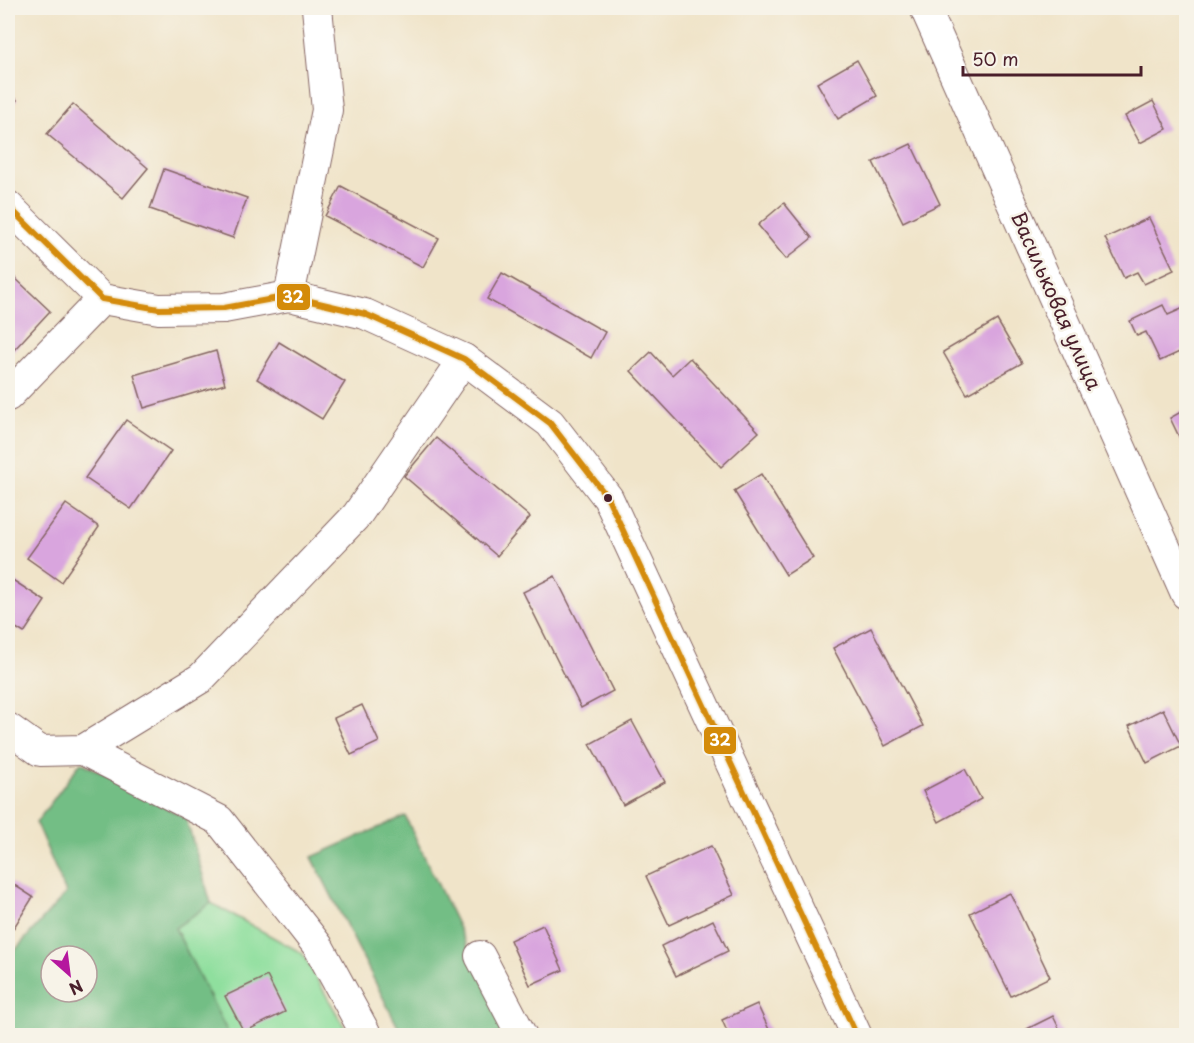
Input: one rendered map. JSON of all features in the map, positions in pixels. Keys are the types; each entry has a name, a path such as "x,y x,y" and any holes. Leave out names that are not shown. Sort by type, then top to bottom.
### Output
{"street":[{"path":"289,296 327,110 317,8"},
{"name":"Васильковая улица","path":"925,8 1186,594"},
{"path":"8,206 102,299 159,309 224,308 289,296 365,314 464,359 550,423 608,498 857,1035"},
{"path":"8,396 102,299"},
{"path":"83,750 201,678 357,515 464,359"},
{"path":"8,728 40,751 83,750 219,820 318,946 367,1035"},
{"path":"480,956 522,1035"}],"green space":[{"path":"81,762 186,818 211,903 175,928 229,1035 8,1035 8,958 66,893 36,823"},
{"path":"405,816 510,1035 402,1035 312,857"},
{"path":"211,903 302,953 349,1035 229,1035 175,928"}],"building":[{"path":"857,60 877,96 838,119 817,83"},
{"path":"8,90 17,100 8,110"},
{"path":"1153,101 1167,129 1140,143 1125,116"},
{"path":"73,104 148,168 123,198 47,134"},
{"path":"911,144 940,204 903,222 873,162"},
{"path":"164,169 247,198 233,238 150,209"},
{"path":"341,186 439,238 423,267 325,216"},
{"path":"784,203 812,238 786,259 758,225"},
{"path":"1149,218 1174,270 1144,284 1137,272 1124,278 1105,238"},
{"path":"502,273 605,332 591,358 487,299"},
{"path":"13,276 50,311 13,351 8,346 8,282"},
{"path":"1163,305 1168,315 1186,307 1186,349 1160,361 1146,332 1137,336 1130,321"},
{"path":"997,320 1022,363 967,394 943,352"},
{"path":"279,342 345,382 322,419 257,379"},
{"path":"216,351 225,384 144,408 134,375"},
{"path":"651,352 672,375 690,358 759,432 721,467 631,371"},
{"path":"1186,409 1186,451 1170,418"},
{"path":"126,420 171,451 131,509 85,478"},
{"path":"436,438 530,517 497,556 404,476"},
{"path":"761,474 813,558 786,575 734,491"},
{"path":"66,504 99,527 61,582 27,558"},
{"path":"555,576 613,691 581,708 523,592"},
{"path":"8,577 45,601 24,633 8,623"},
{"path":"871,628 923,726 885,746 833,648"},
{"path":"362,705 379,742 351,755 334,718"},
{"path":"1163,709 1181,746 1147,763 1129,726"},
{"path":"632,721 665,782 623,805 590,744"},
{"path":"965,769 981,799 939,822 923,791"},
{"path":"711,846 734,895 669,925 646,876"},
{"path":"8,881 33,897 13,929 8,925"},
{"path":"1010,893 1050,977 1011,996 970,913"},
{"path":"713,920 728,951 676,976 661,946"},
{"path":"543,925 563,970 530,985 510,940"},
{"path":"267,976 285,1012 244,1032 225,996"},
{"path":"757,1004 772,1036 729,1036 722,1020"},
{"path":"1053,1016 1063,1036 1027,1036 1025,1030"}],"transit line":[{"name":"32","path":"8,206 102,299 159,309 224,308 289,296 365,314 464,359 550,423 608,498 857,1036"}]}
